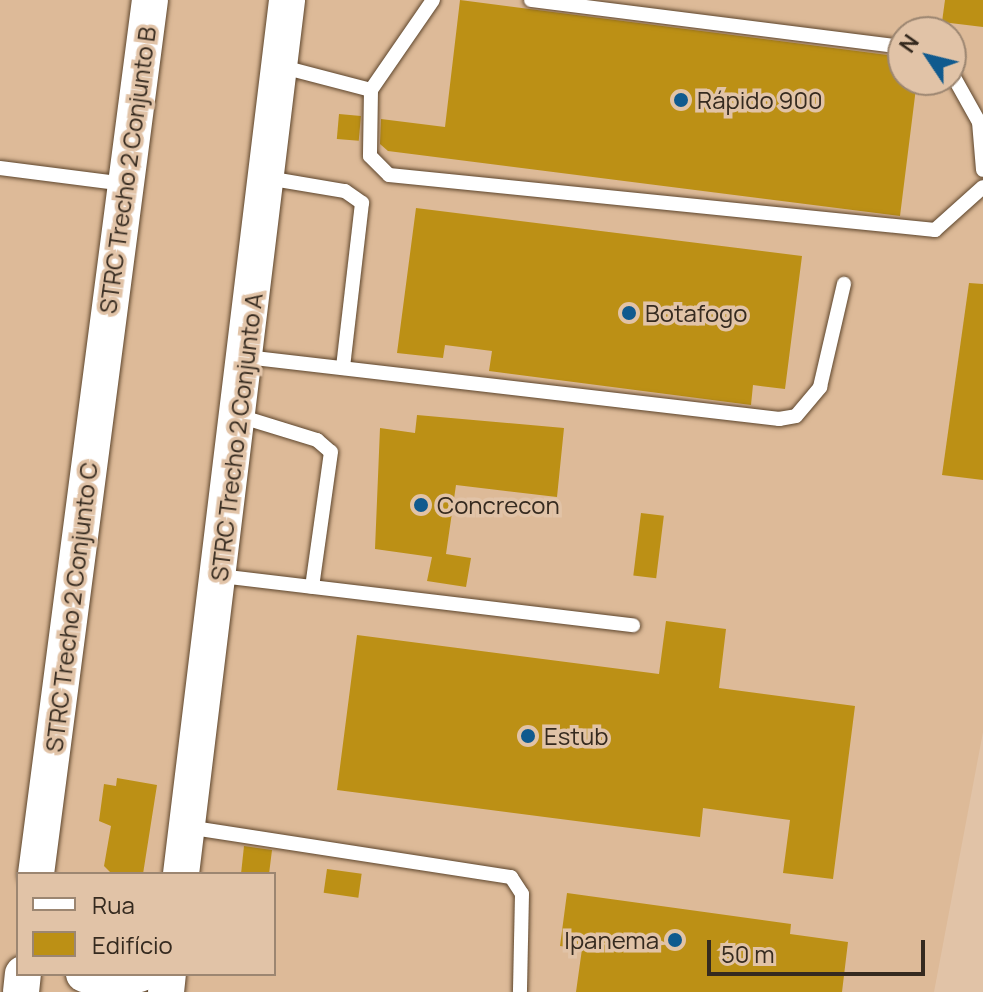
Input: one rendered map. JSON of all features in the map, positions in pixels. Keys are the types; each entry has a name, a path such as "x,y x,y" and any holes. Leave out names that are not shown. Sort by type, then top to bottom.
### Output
{"street":[{"name":"STRC Trecho 2 Conjunto B","path":"105,341 150,0"},
{"name":"STRC Trecho 2 Conjunto A","path":"181,872 220,576 287,0"},
{"name":"STRC Trecho 2 Conjunto C","path":"37,872 105,341"},
{"path":"91,976 113,982 133,976"}],"lane":[{"path":"433,0 371,90 370,156 389,175 935,230 983,187"},
{"path":"531,0 887,45"},
{"path":"279,66 371,90"},
{"path":"964,96 979,122 983,170"},
{"path":"0,168 126,184"},
{"path":"267,178 345,191 362,203 343,368"},
{"path":"246,357 796,416 820,387 844,284"},
{"path":"239,416 317,440 331,452 312,587"},
{"path":"220,576 633,625"},
{"path":"187,827 511,877 522,894 520,992"}],"shaded area":[{"path":"0,0 983,0 983,732 934,992 0,992"}],"building":[{"name":"Rápido 900","path":"460,0 887,55 887,96 915,96 900,216 388,151 380,144 381,119 445,127"},
{"path":"945,0 983,0 983,27 967,25 967,16 943,16"},
{"path":"339,114 361,116 359,141 337,139"},
{"name":"Botafogo","path":"416,208 802,256 785,389 753,385 751,405 489,371 492,351 445,345 443,358 397,353"},
{"path":"969,283 983,284 983,480 942,475"},
{"path":"417,415 564,428 557,497 456,485 446,554 471,558 466,587 427,581 432,557 375,549 380,428 415,433"},
{"path":"641,513 664,516 656,578 633,576"},
{"name":"Estub","path":"666,621 726,629 719,688 855,706 833,879 783,873 790,820 703,808 700,837 337,790 357,635 659,674"},
{"path":"117,778 157,785 143,872 110,872 104,866 111,826 99,821 104,784 116,786"},
{"path":"244,846 272,850 269,872 241,872"},
{"path":"327,869 362,874 358,898 324,893"},
{"name":"Ipanema","path":"567,893 791,924 790,934 848,942 842,992 576,992 582,949 560,946"}],"place":[{"name":"Rápido 900","path":"681,100"},
{"name":"Botafogo","path":"629,313"},
{"name":"Concrecon","path":"421,505"},
{"name":"Estub","path":"528,736"},
{"name":"Ipanema","path":"675,940"}]}
